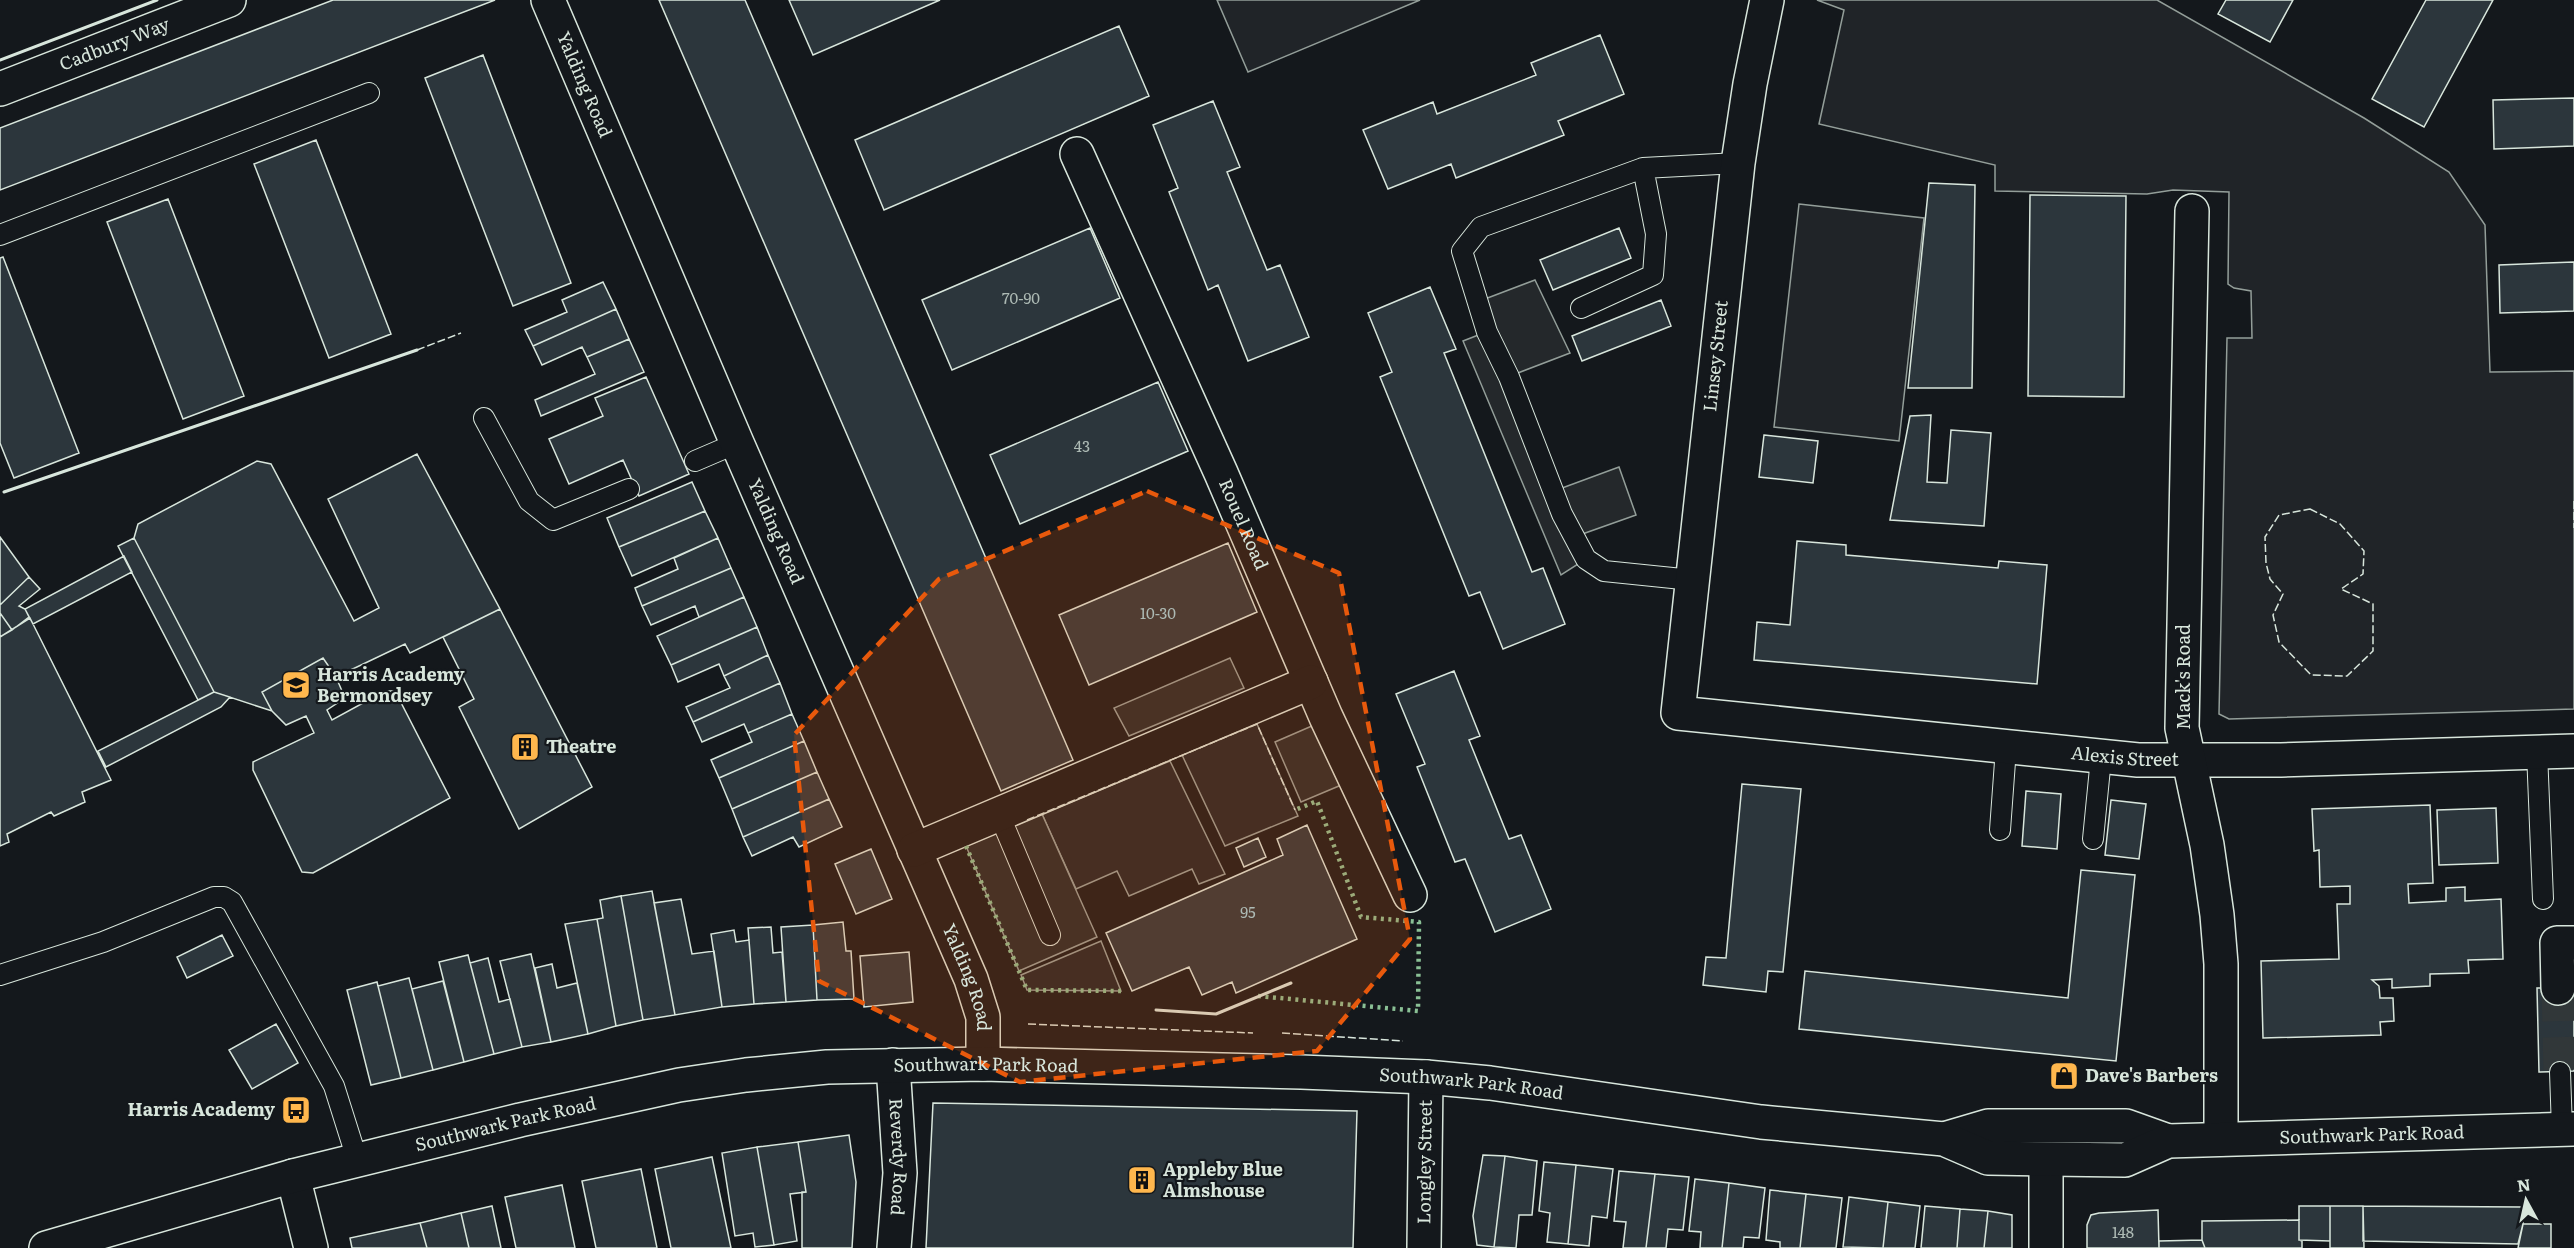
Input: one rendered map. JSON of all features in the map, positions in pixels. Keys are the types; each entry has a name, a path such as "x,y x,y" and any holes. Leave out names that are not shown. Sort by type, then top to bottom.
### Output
{"street":[{"name":"Cadbury Way","path":"0,89 229,0"},
{"name":"Yalding Road","path":"548,0 977,998 983,1017 983,1064"},
{"name":"Linsey Street","path":"1678,713 1738,163 1750,84 1767,0"},
{"name":"Rouel Road","path":"1077,154 1221,473 1311,682 1410,894"},
{"name":"Mack's Road","path":"2192,211 2182,728 2207,845 2220,942 2221,1139"},
{"path":"914,850 1311,682"},
{"name":"Alexis Street","path":"1678,713 2138,760 2281,760 2574,751"},
{"path":"2558,988 2557,944 2574,943"},
{"name":"Southwark Park Road","path":"46,1248 357,1159 679,1085 796,1069 983,1064 1426,1077 1490,1083 1761,1122 1944,1139 1988,1158 2046,1160 2125,1160 2168,1141 2568,1129"},
{"name":"Reverdy Road","path":"893,1065 900,1173 894,1248"},
{"name":"Longley Street","path":"1424,1248 1426,1077"},
{"name":"Southwark Park Road","path":"1944,1139 1988,1126 2126,1126 2168,1141"},
{"path":"2046,1160 2046,1248"},
{"path":"293,1176 312,1248"}],"lane":[{"path":"0,235 369,93"},
{"path":"1692,580 1604,570 1586,559 1562,514 1509,376 1486,332 1462,251 1481,227 1643,168 1738,163"},
{"path":"1581,308 1653,275 1656,234 1643,168"},
{"path":"484,418 529,501 552,520 629,489"},
{"path":"695,461 737,443"},
{"path":"2000,830 2006,748"},
{"path":"2537,752 2542,899"},
{"path":"2093,839 2101,758"},
{"path":"999,814 1050,935"},
{"path":"0,975 103,942 214,897 224,897 232,902 334,1086 357,1159"},
{"path":"2560,1072 2568,1129"}],"highlighted area":[{"path":"1147,491 1339,573 1410,939 1317,1051 1020,1082 819,981 794,735 939,579"}],"shaded area":[{"path":"1217,0 1420,0 1248,72"},
{"path":"1817,0 2157,0 2364,118 2449,172 2485,225 2490,372 2574,371 2574,709 2229,719 2219,714 2227,338 2252,338 2251,291 2234,288 2228,284 2229,192 2173,190 2147,194 1995,191 1995,165 1819,124 1844,10"},
{"path":"1799,204 1924,218 1899,441 1774,427"},
{"path":"1535,280 1570,353 1510,376 1554,491 1619,467 1636,515 1574,537 1586,559 1561,575 1463,341 1486,332 1477,302"},
{"path":"1230,658 1244,688 1129,736 1114,708"},
{"path":"1321,722 1346,783 1301,802 1275,742"},
{"path":"1257,724 1298,816 1225,846 1182,755"},
{"path":"1170,761 1225,874 1199,884 1192,869 1129,896 1117,871 1076,889 1042,814"},
{"path":"1042,814 1097,937 1019,971 966,846"},
{"path":"1101,941 1121,991 1027,990 1021,975"}],"building":[{"path":"333,0 495,0 0,190 0,128"},
{"path":"659,0 745,0 1073,760 1001,791"},
{"path":"789,0 940,0 813,55"},
{"path":"2226,0 2293,0 2270,42 2218,14"},
{"path":"2426,0 2493,0 2424,127 2372,99"},
{"path":"1119,26 1149,96 884,210 855,140"},
{"path":"1600,35 1624,94 1558,121 1564,135 1456,178 1451,164 1388,189 1363,130 1433,102 1437,114 1536,75 1531,63"},
{"path":"483,55 571,283 513,306 425,78"},
{"path":"2574,98 2574,146 2494,149 2493,100"},
{"path":"1213,101 1240,167 1227,172 1267,270 1280,265 1309,337 1248,361 1218,285 1208,290 1169,192 1178,188 1153,125"},
{"path":"316,140 391,334 329,358 254,164"},
{"path":"1929,183 1975,185 1972,388 1908,388"},
{"path":"2030,195 2126,196 2124,397 2028,396"},
{"path":"168,199 244,396 183,419 107,222"},
{"path":"1090,228 1120,298 952,370 922,300"},
{"path":"1619,228 1631,258 1553,290 1540,260"},
{"path":"3,257 79,453 14,478 0,443 0,258"},
{"path":"2574,262 2574,311 2500,313 2499,265"},
{"path":"603,282 616,309 533,346 525,330 567,312 562,300"},
{"path":"1430,287 1456,349 1444,353 1532,572 1543,568 1565,624 1503,649 1480,592 1469,596 1380,377 1392,372 1368,313"},
{"path":"1661,300 1671,326 1582,361 1572,336"},
{"path":"616,309 629,339 587,357 582,347 542,365 533,346"},
{"path":"629,339 644,372 541,416 535,400 595,374 587,357"},
{"path":"646,377 689,474 639,496 623,460 569,484 549,439 603,416 595,398"},
{"path":"1158,382 1188,451 1020,524 990,455"},
{"path":"1931,415 1927,482 1947,483 1951,430 1991,433 1984,526 1890,520 1910,416"},
{"path":"1764,435 1818,441 1813,483 1759,477"},
{"path":"417,454 500,609 410,653 405,644 336,677 323,658 262,692 272,711 214,692 134,538 138,524 257,461 271,464 354,621 379,608 328,499"},
{"path":"692,482 705,511 619,547 607,518"},
{"path":"705,511 718,538 632,576 619,547"},
{"path":"0,537 29,577 0,605"},
{"path":"134,538 214,692 198,700 118,546"},
{"path":"718,538 731,568 642,606 635,588 678,569 674,558"},
{"path":"1797,541 1846,545 1846,555 1998,568 1999,561 2047,565 2037,684 1754,660 1757,622 1790,625"},
{"path":"1228,543 1257,612 1089,685 1059,615"},
{"path":"124,556 132,572 33,624 25,609"},
{"path":"731,568 744,597 699,617 695,606 651,625 642,606"},
{"path":"29,577 40,589 19,606 25,609 29,617 12,630 0,613 0,605"},
{"path":"744,597 757,627 671,665 657,636"},
{"name":"Theatre","path":"500,609 592,787 519,829 459,707 474,699 443,637"},
{"path":"0,613 12,630 0,637"},
{"path":"30,618 111,780 82,792 85,802 54,816 51,812 7,834 9,842 0,846 0,637"},
{"path":"757,627 768,655 724,676 719,664 678,682 671,665"},
{"path":"768,655 780,683 693,722 686,707 730,688 724,676"},
{"path":"323,658 336,677 345,698 327,710 332,720 385,691 395,691 450,798 313,873 302,872 253,770 253,762 314,733 306,716 286,725 272,711 262,692"},
{"path":"1454,671 1480,736 1469,740 1509,839 1521,835 1551,909 1495,932 1465,859 1455,862 1417,767 1425,764 1396,694"},
{"path":"780,683 792,714 748,733 744,724 702,742 693,722"},
{"path":"214,692 230,697 221,707 106,767 98,751"},
{"path":"792,714 804,741 719,778 711,760 752,742 748,733"},
{"path":"804,741 817,772 732,809 719,778"},
{"path":"817,772 829,799 743,837 732,809"},
{"path":"1742,784 1801,789 1783,972 1768,971 1766,992 1703,985 1706,957 1726,958"},
{"path":"2026,791 2061,794 2057,849 2022,846"},
{"path":"829,799 842,827 799,847 793,837 752,856 743,837"},
{"path":"2111,800 2146,804 2139,859 2105,855"},
{"path":"2430,805 2433,883 2408,884 2409,903 2446,901 2446,888 2465,887 2465,901 2501,899 2503,959 2468,960 2469,973 2430,974 2430,986 2392,988 2392,979 2372,980 2379,986 2380,998 2393,998 2394,1021 2380,1022 2381,1035 2263,1038 2261,961 2339,959 2337,904 2350,904 2350,886 2320,887 2319,850 2314,851 2312,809"},
{"path":"2496,808 2498,863 2439,865 2437,810"},
{"path":"1307,825 1357,939 1236,993 1232,982 1202,995 1189,967 1132,991 1106,933 1283,855 1277,839"},
{"path":"1258,838 1266,857 1244,867 1236,848"},
{"path":"871,849 892,899 856,914 835,864"},
{"path":"2081,870 2135,875 2116,1061 1799,1029 1805,971 2068,998"},
{"path":"652,891 675,1015 643,1020 621,896"},
{"path":"621,896 643,1020 616,1026 597,919 603,918 600,900"},
{"path":"681,899 692,954 714,951 722,1007 675,1015 654,903"},
{"path":"597,919 616,1026 588,1034 565,924"},
{"path":"843,922 846,951 851,951 854,999 817,1000 813,925"},
{"path":"813,925 817,1000 786,1002 781,927"},
{"path":"771,927 773,953 782,952 786,1002 754,1004 748,928"},
{"path":"734,930 736,942 749,940 754,1004 722,1007 711,934"},
{"path":"222,935 233,956 187,978 177,957"},
{"path":"909,952 913,1002 864,1007 860,956"},
{"path":"531,954 551,1042 522,1047 500,961"},
{"path":"468,955 494,1054 464,1062 439,962"},
{"path":"488,958 499,1002 510,999 522,1047 494,1054 470,963"},
{"path":"552,964 557,988 577,983 588,1034 551,1042 535,968"},
{"path":"409,978 433,1070 401,1078 378,986"},
{"path":"443,981 464,1062 433,1070 412,989"},
{"path":"377,982 401,1078 371,1085 347,990"},
{"path":"2537,988 2574,988 2574,1071 2539,1072"},
{"path":"276,1024 298,1063 252,1089 229,1050"},
{"name":"Appleby Blue Almshouse","path":"933,1103 1357,1111 1353,1248 926,1248"},
{"path":"849,1135 856,1182 852,1248 802,1248 802,1192 806,1192 798,1142"},
{"path":"798,1142 806,1192 790,1194 797,1241 774,1245 757,1147"},
{"path":"757,1147 774,1245 755,1247 753,1233 735,1236 722,1153"},
{"path":"1483,1155 1505,1156 1494,1247 1477,1245 1473,1216"},
{"path":"1505,1156 1537,1161 1532,1215 1519,1215 1516,1248 1494,1247"},
{"path":"712,1157 731,1248 671,1248 655,1169"},
{"path":"1544,1162 1576,1165 1568,1244 1547,1242 1550,1213 1539,1211"},
{"path":"1576,1165 1613,1169 1607,1218 1592,1216 1589,1246 1568,1244"},
{"path":"641,1169 657,1248 596,1248 582,1181"},
{"path":"1619,1171 1655,1174 1646,1248 1623,1248 1626,1222 1614,1221"},
{"path":"1655,1174 1689,1177 1683,1230 1668,1229 1666,1248 1646,1248"},
{"path":"1695,1179 1729,1183 1722,1248 1700,1248 1701,1232 1689,1231"},
{"path":"1729,1183 1765,1188 1759,1238 1744,1237 1743,1248 1722,1248"},
{"path":"562,1185 575,1248 516,1248 505,1197"},
{"path":"1770,1190 1806,1194 1800,1248 1780,1248 1780,1242 1766,1240"},
{"path":"1806,1194 1842,1198 1836,1248 1800,1248"},
{"path":"1849,1197 1888,1202 1883,1248 1843,1247"},
{"path":"1888,1202 1920,1206 1915,1248 1883,1248"},
{"path":"492,1206 501,1248 469,1248 461,1213"},
{"path":"1925,1206 1960,1209 1957,1248 1921,1248"},
{"path":"2299,1206 2330,1206 2330,1241 2299,1240"},
{"path":"2330,1206 2363,1206 2364,1248 2330,1248"},
{"path":"2363,1206 2523,1207 2523,1224 2518,1244 2363,1241"},
{"path":"1960,1209 1988,1211 1984,1248 1957,1248"},
{"path":"2158,1210 2159,1248 2087,1248 2087,1225 2091,1215"},
{"path":"1988,1211 2012,1215 2012,1248 1984,1248"},
{"path":"461,1213 469,1248 427,1248 420,1223"},
{"path":"2299,1220 2299,1240 2302,1241 2302,1248 2205,1248 2202,1240 2202,1221"},
{"path":"420,1223 427,1248 352,1248 350,1238"},
{"path":"2523,1224 2551,1224 2551,1248 2518,1248"},
{"path":"2202,1240 2205,1248 2159,1248 2159,1241"}],"tunnel":[{"path":"2558,988 2560,1072"}],"hedge":[{"path":"1258,996 1418,1011 1419,922 1361,917 1317,801 1295,810"},
{"path":"966,846 1027,990 1121,991"}],"fence":[{"path":"417,350 461,333"},
{"path":"2574,501 2574,528"},
{"path":"2310,509 2340,524 2364,551 2363,574 2341,589 2373,604 2373,651 2347,676 2311,675 2279,642 2273,615 2283,594 2270,579 2266,563 2265,537 2279,515 2310,509"},
{"path":"1027,820 1257,724 1295,810"},
{"path":"1028,1024 1253,1033"},
{"path":"1282,1033 1403,1041"}],"wall":[{"path":"0,60 157,0"},
{"path":"4,492 417,350"},
{"path":"1156,1010 1216,1014 1291,983"}],"place":[{"name":"Harris Academy Bermondsey","path":"296,685"},
{"name":"Theatre","path":"525,747"},
{"name":"Dave's Barbers","path":"2064,1076"},
{"name":"Harris Academy","path":"296,1110"},
{"name":"Appleby Blue Almshouse","path":"1142,1180"}]}
